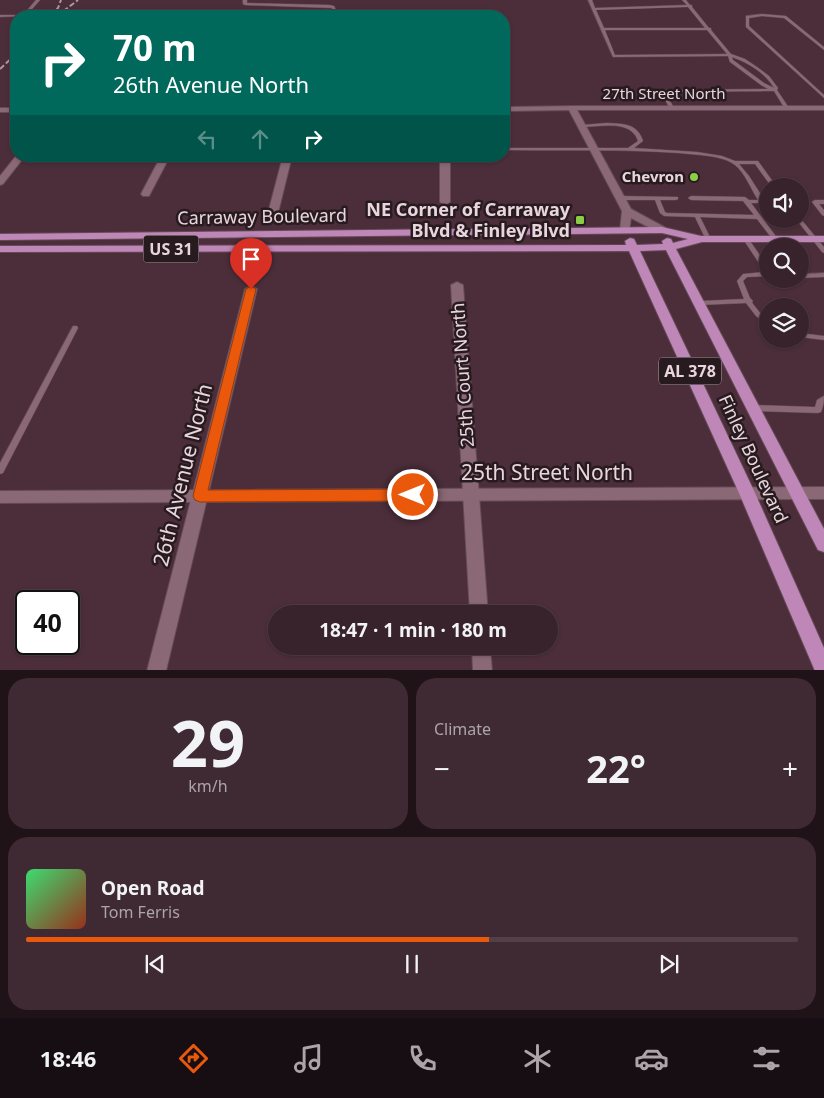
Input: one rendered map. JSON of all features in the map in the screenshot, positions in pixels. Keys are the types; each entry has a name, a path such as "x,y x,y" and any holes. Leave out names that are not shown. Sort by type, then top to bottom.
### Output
{"main road":[{"name":"Finley Boulevard","path":"625,230 748,493 824,670"},
{"name":"Carraway Boulevard","path":"0,237 662,230 705,239 759,239"},
{"name":"Finley Boulevard","path":"662,230 824,545"},
{"name":"Carraway Boulevard","path":"0,249 633,248 670,247 705,239"}],"street":[{"path":"572,108 627,211 662,230"},
{"name":"27th Street North","path":"510,109 824,108"},
{"path":"0,182 16,162"},
{"path":"146,194 163,162"},
{"path":"274,213 287,162"},
{"path":"445,162 445,202"},
{"name":"Finley Boulevard","path":"625,230 627,211"},
{"name":"25th Court North","path":"456,285 478,605"},
{"name":"26th Avenue North","path":"156,670 251,289"},
{"name":"25th Street North","path":"0,497 824,492"},
{"path":"482,655 483,670"}],"lane":[{"path":"29,10 38,0"},
{"path":"245,0 245,4 333,7"},
{"path":"334,0 334,10"},
{"path":"590,0 614,56 730,55 742,59 758,69 774,83 776,88 774,90"},
{"path":"684,0 710,29 730,55 731,61 767,88 774,90 787,108"},
{"path":"593,9 690,6"},
{"path":"824,49 785,17 762,15 747,17 747,26 824,97"},
{"path":"602,29 710,29"},
{"path":"672,108 664,91 774,90"},
{"path":"582,126 629,126 638,131 641,141 630,150"},
{"path":"510,149 630,150 714,156 735,162 756,162 768,178"},
{"path":"691,198 740,199 749,202 762,201 735,162"},
{"path":"620,198 676,198"},
{"path":"657,198 662,213 666,215 759,217"},
{"path":"749,202 759,217"},
{"path":"824,202 815,202 824,214"},
{"path":"697,216 705,239"},
{"path":"808,228 819,239 824,251"},
{"path":"746,239 759,259"},
{"path":"759,274 745,275 740,281 742,288 759,316"},
{"path":"809,276 824,275"},
{"path":"700,303 750,301"},
{"path":"0,471 75,328"},
{"path":"809,336 824,338"},
{"path":"755,408 818,410 820,402 824,399"}],"railway":[{"path":"56,10 61,0"},
{"path":"65,10 78,0"},
{"path":"0,69 10,60"}],"place":[{"name":"Chevron","path":"694,177"},
{"name":"NE Corner of Carraway Blvd & Finley Blvd","path":"580,220"}],"route":[{"path":"251,289 200,496 413,495"}]}
